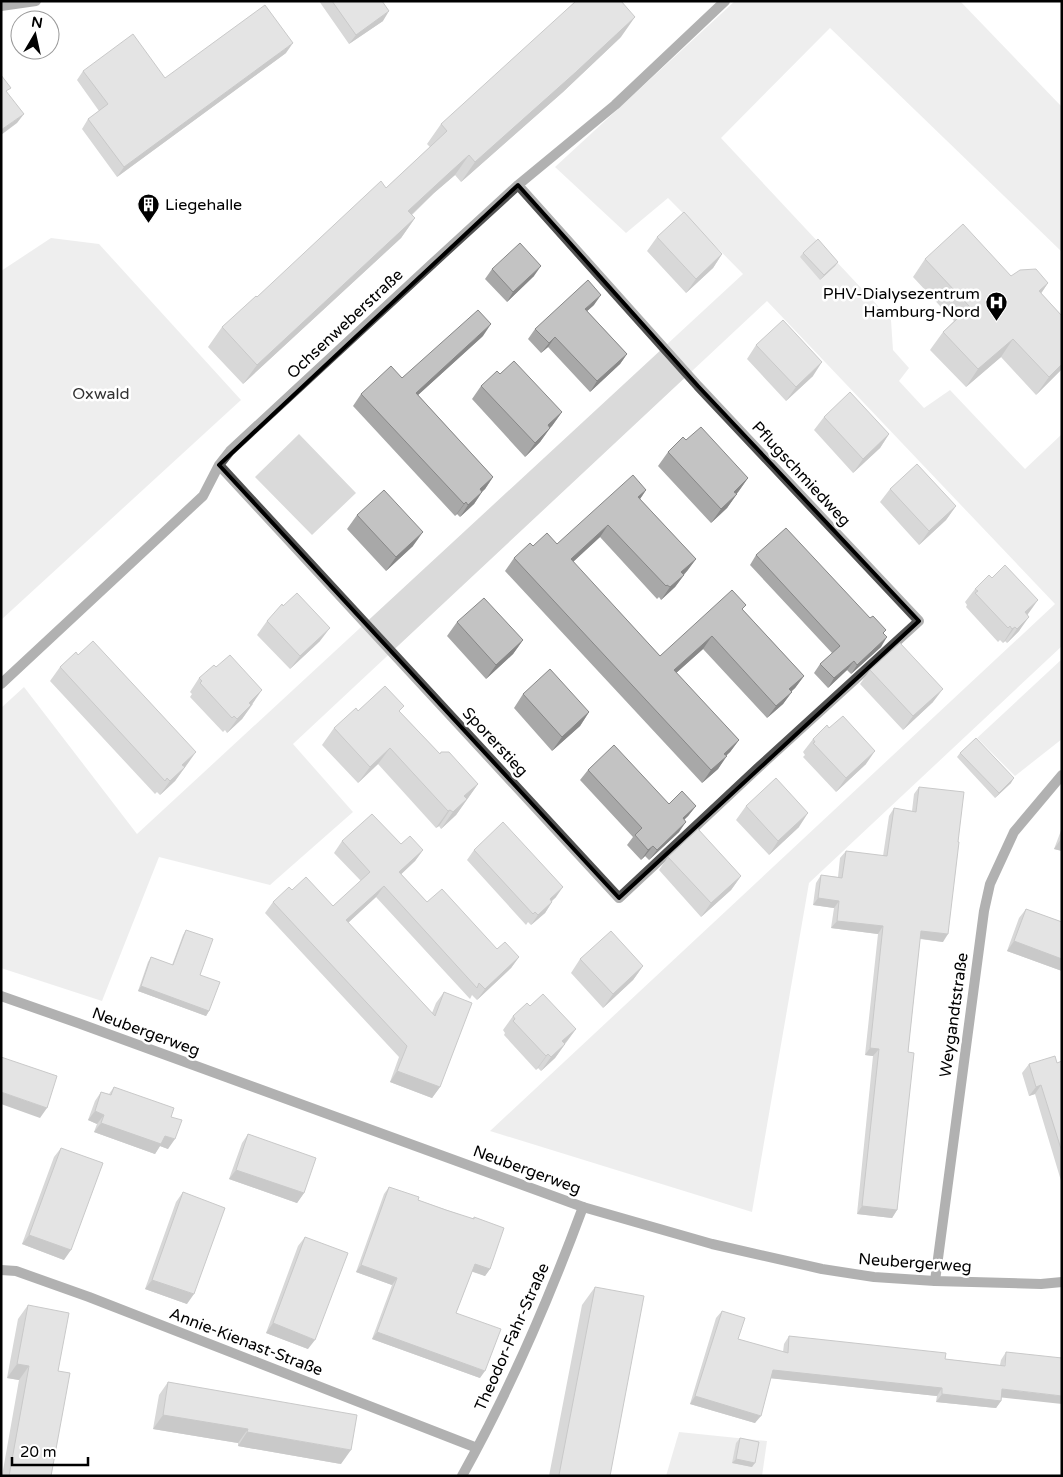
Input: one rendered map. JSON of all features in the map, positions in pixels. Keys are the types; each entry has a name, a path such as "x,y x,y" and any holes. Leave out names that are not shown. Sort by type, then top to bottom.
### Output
{"street":[{"path":"1,6 36,1"},
{"name":"Ochsenweberstraße","path":"1,684 203,496 219,465 230,451 518,185 615,105 725,1"},
{"name":"Pflugschmiedweg","path":"518,185 698,386 919,621 759,766"},
{"name":"Sporerstieg","path":"219,465 619,898 759,766"},
{"name":"Weygandtstraße","path":"935,1281 984,911 990,884 1014,832 1062,775"},
{"name":"Neubergerweg","path":"1,996 583,1207 712,1244 822,1269 874,1277 1041,1284 1062,1282"},
{"name":"Theodor-Fahr-Straße","path":"462,1476 528,1342 583,1207"},
{"name":"Annie-Kienast-Straße","path":"1,1270 16,1271 89,1297 477,1448"}],"highlighted area":[{"path":"518,185 698,386 919,621 619,898 219,465"}],"green space":[{"path":"735,1 960,1 1062,107 1062,252 830,28 721,138 891,320 893,350 909,368 899,381 924,408 950,390 1025,469 1062,434 1062,646 809,883 752,1212 490,1131 1055,604 767,301 293,744 353,812 270,885 159,857 102,1001 1,968 1,708 24,687 137,834 743,274 668,198 626,233 555,167"},
{"name":"Oxwald","path":"51,238 99,244 241,400 1,620 1,271"},
{"path":"299,434 356,493 312,535 255,477"},
{"path":"1062,659 1062,739 1015,776 977,738"},
{"path":"679,1432 767,1441 762,1476 666,1476"}],"building":[{"path":"332,1 382,1 389,11 356,35"},
{"path":"576,1 621,1 635,17 475,162 469,155 448,174 408,211 415,218 257,365 222,327 257,297 381,181 386,188 447,131 441,124"},
{"path":"265,5 293,43 124,167 88,119 108,104 83,71 133,34 165,78"},
{"path":"1,75 11,88 6,91 24,114 1,130"},
{"path":"684,212 722,254 696,279 657,237"},
{"name":"PHV-Dialysezentrum Hamburg-Nord","path":"963,224 1011,276 1020,270 1036,269 1048,283 1039,291 1062,316 1062,364 1049,377 1013,339 978,369 943,332 970,307 925,259"},
{"path":"818,239 838,262 824,275 803,253"},
{"path":"520,243 541,266 513,292 492,269"},
{"path":"588,280 601,295 585,309 627,354 597,381 555,337 549,343 535,329"},
{"path":"478,310 491,324 416,393 493,477 480,489 482,492 468,505 466,502 464,504 361,394 391,366 402,378"},
{"path":"783,320 822,362 796,387 756,345"},
{"path":"514,361 562,412 548,425 550,428 535,443 481,386 497,371 500,374"},
{"path":"850,392 889,434 863,459 824,417"},
{"path":"701,427 748,478 734,492 737,494 721,509 668,452 683,437 686,440"},
{"path":"917,464 956,506 929,531 890,489"},
{"path":"633,475 646,490 638,497 696,559 681,572 684,575 670,587 666,586 608,525 571,559 660,656 732,590 746,605 742,609 804,676 789,689 792,692 776,706 712,636 674,670 739,740 724,754 727,756 711,770 514,558 530,543 533,546 547,533 557,544"},
{"path":"384,490 423,532 396,557 357,515"},
{"path":"786,528 870,618 873,616 886,630 883,633 887,637 857,665 854,661 834,678 820,664 840,646 756,555"},
{"path":"1005,565 1038,600 1025,612 1029,617 1017,629 1015,627 1012,629 1010,626 1008,628 975,593 978,591 975,589 989,575 992,578"},
{"path":"297,593 330,628 300,656 267,621 282,604 283,606"},
{"path":"484,598 523,640 496,665 457,622"},
{"path":"93,641 196,752 182,765 185,767 170,781 167,778 165,781 60,667 76,652 78,655"},
{"path":"900,643 943,689 913,716 870,670"},
{"path":"230,655 262,690 237,719 234,716 232,718 200,683 202,681 199,678 214,665 216,667"},
{"path":"550,669 589,712 562,737 523,694"},
{"path":"385,686 404,706 399,711 440,754 441,752 449,752 478,784 464,796 467,799 453,812 448,811 390,748 370,767 334,728 356,708 358,711"},
{"path":"843,716 875,751 846,778 813,743 815,742 813,739 827,725 829,728"},
{"path":"976,738 1014,778 999,793 960,753"},
{"path":"614,745 669,804 682,791 696,806 683,818 686,822 657,850 653,846 648,850 635,835 642,828 588,770"},
{"path":"776,778 808,813 778,841 746,806"},
{"path":"919,787 964,792 948,934 921,931 908,1052 914,1053 897,1210 862,1206 879,1049 870,1048 883,926 837,921 839,901 818,898 821,875 842,878 846,851 887,856 894,808 916,812"},
{"path":"372,814 401,844 410,836 423,850 399,872 427,902 442,889 497,949 505,942 519,957 485,989 479,983 477,988 384,886 346,920 435,1016 444,992 472,1003 440,1087 397,1071 407,1046 273,902 289,887 292,890 306,877 333,906 370,872 342,841"},
{"path":"503,822 563,887 550,899 552,902 538,915 535,912 533,914 474,850"},
{"path":"698,829 741,876 711,903 668,857"},
{"path":"1026,909 1062,922 1062,959 1014,941"},
{"path":"186,930 213,939 200,975 220,982 209,1011 141,986 151,957 173,965"},
{"path":"611,931 643,966 613,994 580,959"},
{"path":"543,994 576,1029 562,1041 565,1044 551,1057 548,1054 546,1056 513,1021 515,1019 513,1016 527,1003 530,1006"},
{"path":"1055,1056 1057,1063 1062,1061 1062,1152 1041,1085 1036,1087 1029,1064"},
{"path":"1,1057 57,1076 47,1108 1,1092"},
{"path":"114,1087 174,1108 171,1117 182,1120 175,1139 165,1136 161,1144 101,1123 104,1115 95,1111 101,1092 111,1095"},
{"path":"248,1134 316,1158 304,1193 236,1170"},
{"path":"61,1148 103,1163 71,1250 29,1235"},
{"path":"389,1187 419,1197 418,1200 446,1210 474,1219 474,1217 504,1228 490,1269 475,1264 456,1313 501,1329 485,1371 377,1332 397,1278 361,1265"},
{"path":"183,1192 225,1208 194,1294 152,1280"},
{"path":"305,1237 348,1253 315,1340 273,1323"},
{"path":"595,1287 644,1296 610,1476 561,1476 559,1475"},
{"path":"28,1305 69,1313 58,1371 70,1373 51,1476 9,1476 29,1366 17,1364"},
{"path":"722,1311 745,1318 738,1339 788,1353 789,1336 946,1353 945,1359 1005,1366 1006,1352 1062,1358 1062,1396 1002,1389 1001,1401 942,1394 942,1388 773,1370 761,1416 695,1396"},
{"path":"168,1382 357,1415 351,1450 247,1432 248,1429 163,1415"},
{"path":"740,1438 759,1442 755,1463 736,1459"}],"place":[{"name":"Liegehalle","path":"149,224"},
{"name":"PHV-Dialysezentrum Hamburg-Nord","path":"996,322"}]}
